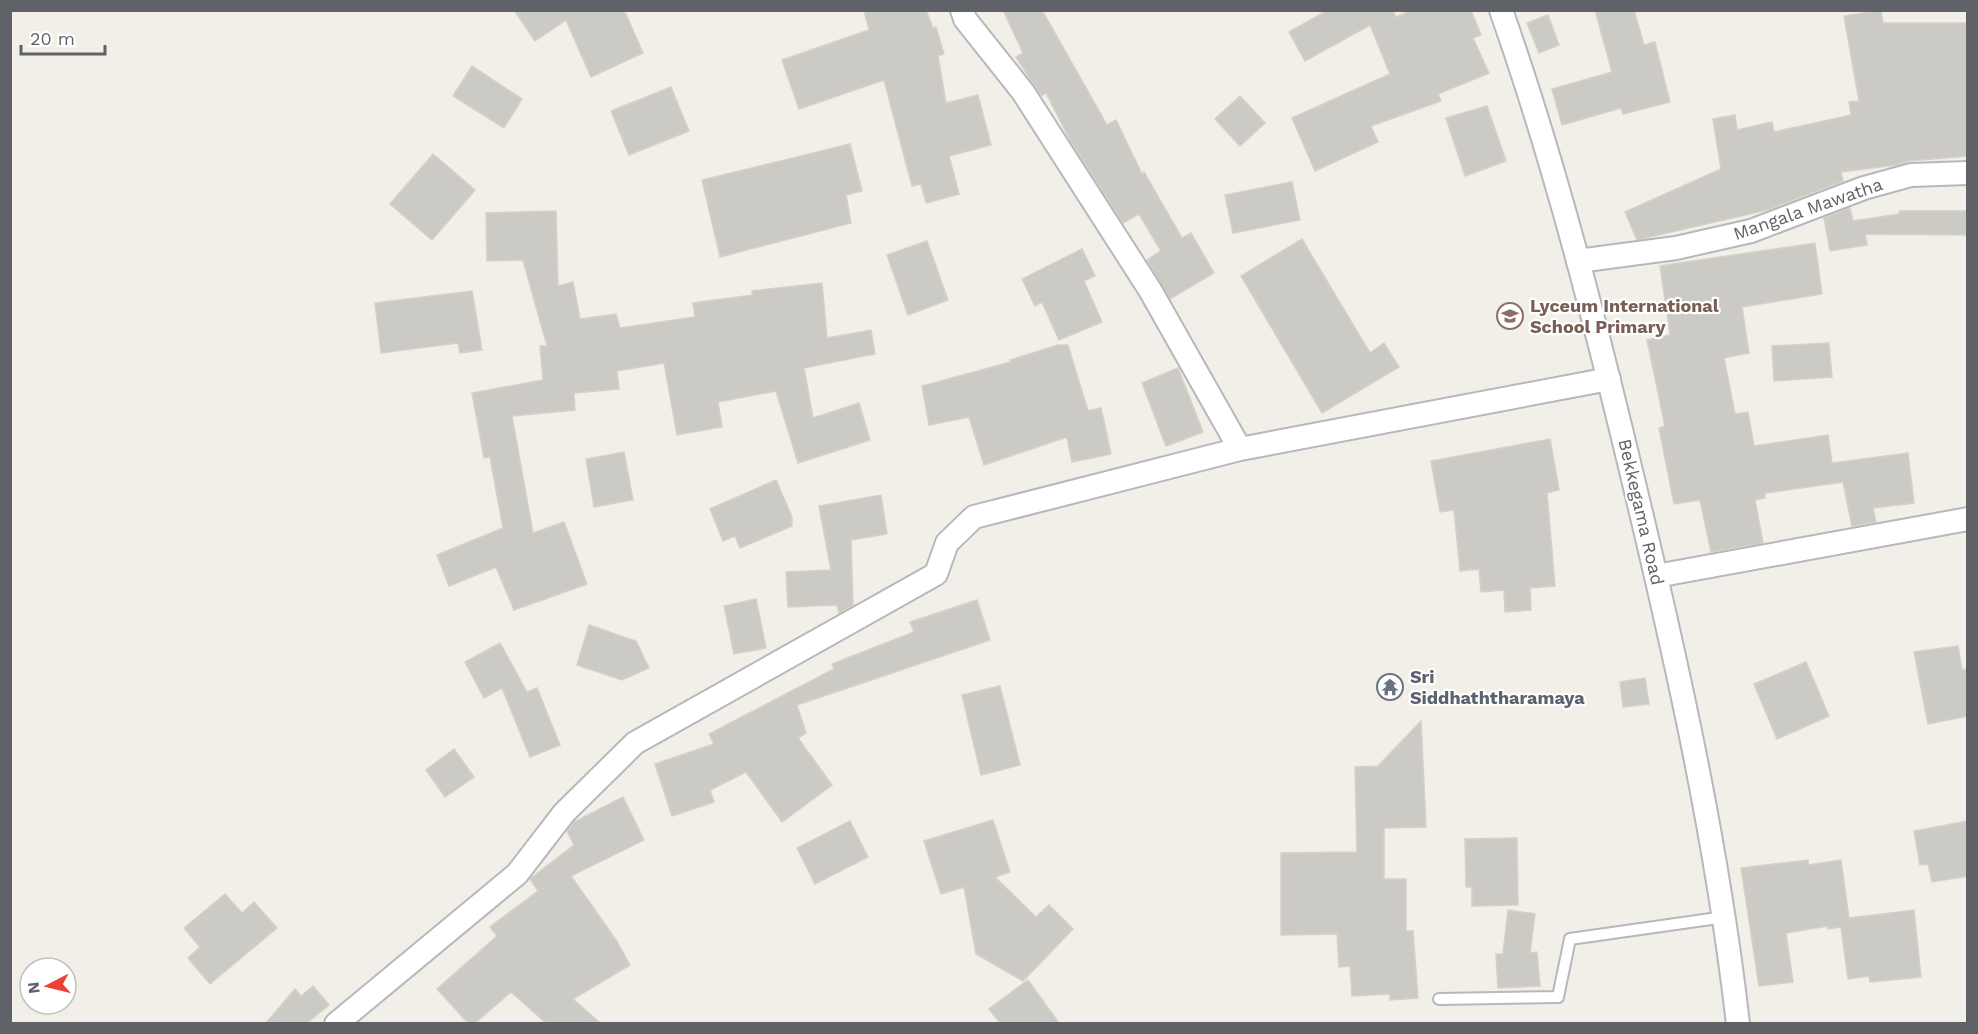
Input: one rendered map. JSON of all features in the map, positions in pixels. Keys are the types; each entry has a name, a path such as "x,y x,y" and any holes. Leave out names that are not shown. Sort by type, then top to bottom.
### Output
{"street":[{"path":"962,10 1023,92 1150,290 1240,449"},
{"name":"Bekkegama Road","path":"1501,10 1528,88 1578,261 1656,576 1726,917 1738,1023"},
{"name":"Mangala Mawatha","path":"1578,261 1676,248 1751,231 1864,188 1911,175 1968,173"},
{"path":"336,1023 517,874 564,813 635,743 936,574 947,543 974,517 1240,449 1609,379"},
{"path":"1656,576 1968,519"}],"lane":[{"path":"1439,999 1558,997 1570,939 1726,917"}],"building":[{"path":"514,10 624,10 643,53 591,77 566,20 535,41"},
{"path":"864,10 926,10 933,28 936,27 944,54 938,56 946,103 978,95 991,145 949,156 959,194 926,203 921,184 912,186 884,80 799,109 782,60 869,30"},
{"path":"1003,10 1042,10 1107,125 1116,120 1142,174 1144,172 1182,238 1191,233 1214,273 1170,299 1147,260 1161,251 1139,214 1123,223 1071,142 1046,93 1041,96 1016,57 1023,53"},
{"path":"1328,10 1396,10 1393,12 1396,17 1413,10 1471,10 1481,35 1473,38 1489,73 1438,94 1441,101 1371,126 1378,142 1315,171 1292,118 1390,74 1370,25 1305,61 1289,32"},
{"path":"1595,10 1634,10 1644,45 1655,42 1670,102 1623,114 1621,108 1562,125 1552,89 1612,72"},
{"path":"1881,10 1883,23 1968,23 1968,156 1909,161 1896,165 1841,172 1843,181 1767,210 1637,240 1625,212 1721,169 1713,119 1735,115 1737,130 1772,122 1774,132 1851,115 1849,102 1859,101 1844,16"},
{"path":"1548,15 1559,45 1539,53 1527,23"},
{"path":"472,66 522,99 504,128 453,96"},
{"path":"671,87 689,131 629,155 611,111"},
{"path":"1240,96 1265,123 1240,146 1215,119"},
{"path":"1487,106 1506,161 1465,176 1446,118"},
{"path":"850,144 862,191 846,195 851,223 720,257 702,180"},
{"path":"433,154 475,190 432,240 390,204"},
{"path":"1292,182 1300,220 1233,233 1225,195"},
{"path":"1850,208 1853,221 1899,214 1899,211 1968,211 1968,235 1865,234 1867,245 1830,251 1824,218"},
{"path":"556,211 558,286 573,282 580,319 616,314 620,328 695,317 693,303 753,295 752,291 822,283 827,338 871,330 875,354 804,368 813,418 859,403 870,440 798,463 776,391 718,402 722,427 677,435 664,363 617,371 619,389 574,393 575,410 512,416 533,533 564,522 587,584 514,610 496,567 449,586 437,555 503,528 490,457 484,458 472,393 543,380 540,346 547,346 523,260 487,261 486,213"},
{"path":"1302,239 1370,353 1384,343 1399,367 1322,413 1241,276"},
{"path":"927,241 948,300 908,315 887,255"},
{"path":"1815,243 1822,294 1742,307 1749,353 1724,358 1735,414 1748,412 1754,446 1828,435 1832,463 1908,453 1914,503 1873,508 1876,522 1852,526 1843,482 1765,493 1765,498 1755,500 1763,543 1711,552 1700,500 1674,504 1659,428 1665,426 1647,340 1670,335 1660,266"},
{"path":"1082,249 1095,276 1084,281 1102,322 1059,340 1042,302 1035,306 1022,279"},
{"path":"472,291 482,350 460,353 458,343 381,353 375,303"},
{"path":"1829,343 1832,377 1774,381 1772,346"},
{"path":"1058,345 1068,345 1088,411 1101,408 1111,454 1072,462 1067,437 984,465 969,417 929,425 922,386 1011,362 1010,360"},
{"path":"1178,368 1203,432 1166,446 1142,383"},
{"path":"1550,439 1559,490 1547,493 1555,586 1530,588 1531,610 1505,612 1504,590 1481,592 1479,569 1460,571 1454,510 1440,512 1431,461"},
{"path":"624,452 633,500 594,507 586,459"},
{"path":"776,480 792,517 792,526 740,548 735,536 723,541 710,509"},
{"path":"881,495 887,534 851,540 853,605 839,613 837,605 788,607 786,572 831,570 819,506"},
{"path":"756,599 766,648 734,654 724,606"},
{"path":"977,600 990,640 797,705 806,733 798,738 832,785 782,822 746,772 710,790 714,802 672,816 655,764 714,744 709,734 834,669 832,664 914,632 910,622"},
{"path":"589,625 636,641 649,668 622,680 577,665"},
{"path":"500,643 527,692 537,688 560,745 530,757 502,688 484,698 465,662"},
{"path":"1958,646 1962,670 1968,669 1968,716 1928,724 1914,652"},
{"path":"1806,662 1829,716 1777,739 1754,684"},
{"path":"1645,678 1649,704 1623,707 1620,682"},
{"path":"1000,686 1020,765 981,775 962,695"},
{"path":"1421,721 1426,827 1384,828 1384,879 1406,879 1406,931 1413,931 1418,998 1390,1000 1390,994 1352,996 1350,966 1339,967 1337,934 1281,935 1281,853 1357,852 1355,767 1378,766"},
{"path":"454,749 474,777 445,797 426,770"},
{"path":"623,797 644,840 571,876 616,940 630,965 573,999 600,1023 546,1023 511,992 475,1023 468,1023 437,989 497,936 490,927 538,891 530,879 574,845 567,831 574,822"},
{"path":"993,820 1010,872 995,877 1036,917 1049,905 1073,929 1023,981 976,954 964,887 941,894 924,841"},
{"path":"850,821 868,857 815,884 797,848"},
{"path":"1968,821 1968,876 1932,882 1928,864 1920,865 1914,831"},
{"path":"1517,838 1518,905 1472,906 1472,887 1466,887 1465,839"},
{"path":"1808,860 1808,865 1841,860 1849,918 1914,910 1921,977 1870,982 1869,976 1848,979 1841,927 1828,929 1828,926 1786,933 1793,982 1759,986 1741,868"},
{"path":"225,894 242,913 254,902 277,928 210,984 188,958 200,947 184,928"},
{"path":"1508,910 1535,914 1530,953 1537,952 1540,986 1498,988 1496,954 1503,954"},
{"path":"1028,980 1059,1023 1000,1023 989,1009"},
{"path":"313,986 329,1005 307,1023 266,1023 295,989 301,996"}],"place":[{"name":"Lyceum International School Primary","path":"1510,316"},
{"name":"Sri Siddhaththaramaya","path":"1390,687"}]}
